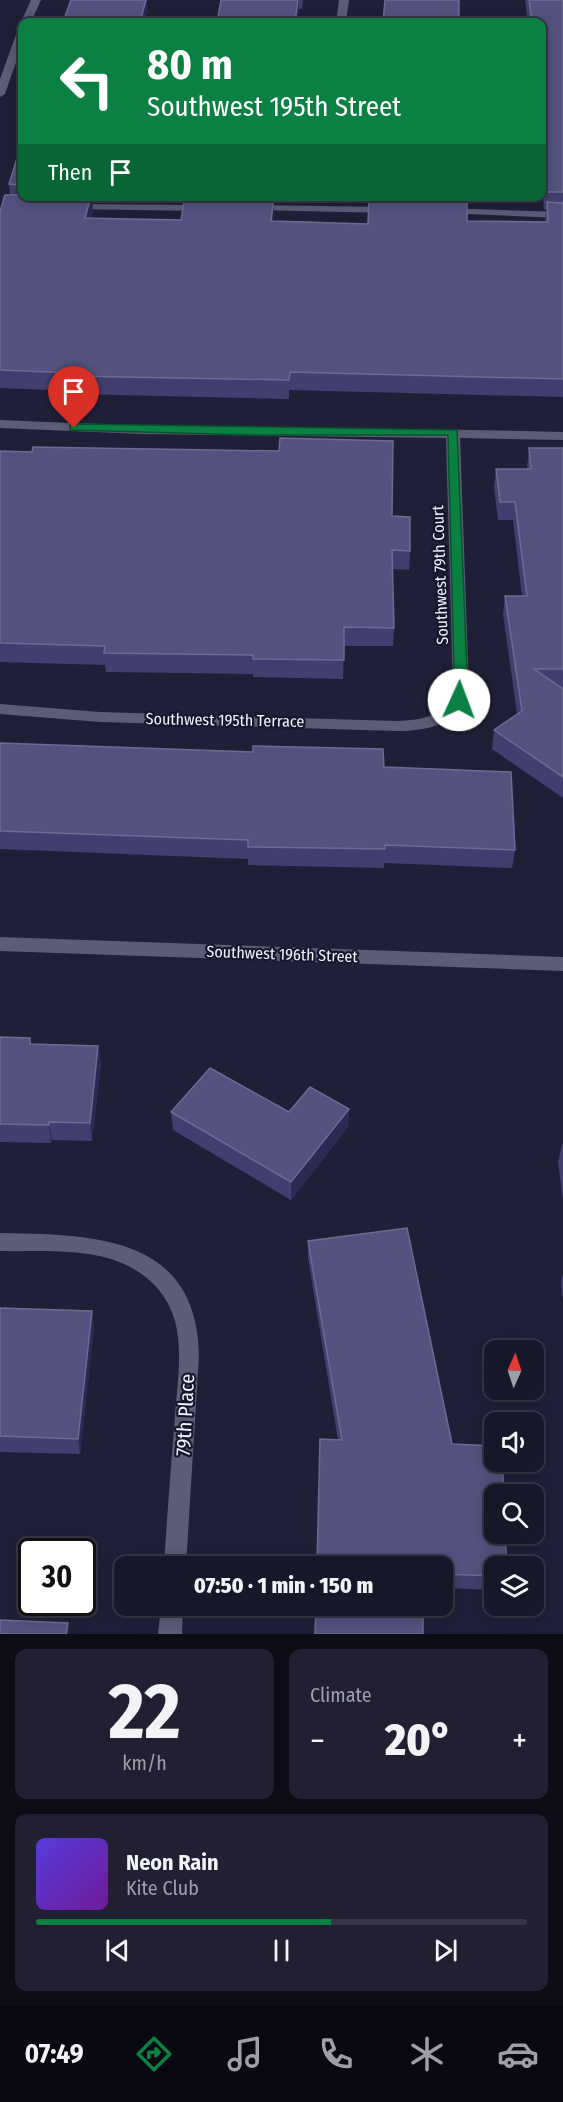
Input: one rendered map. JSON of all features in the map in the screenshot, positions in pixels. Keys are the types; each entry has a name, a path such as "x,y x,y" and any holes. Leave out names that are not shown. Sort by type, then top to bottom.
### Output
{"street":[{"path":"28,18 36,0"},
{"path":"342,18 344,0"},
{"path":"0,94 18,43"},
{"path":"321,209 322,201"},
{"path":"62,207 221,208"},
{"path":"243,208 399,210"},
{"path":"433,211 563,215"},
{"path":"0,424 250,432 453,432 563,436"},
{"name":"Southwest 79th Court","path":"449,713 458,704 461,689 453,432"},
{"name":"Southwest 195th Terrace","path":"0,709 100,717 397,726 430,722 449,713"},
{"name":"Southwest 196th Street","path":"0,944 563,963"},
{"name":"79th Place","path":"0,1242 97,1247 134,1258 157,1273 171,1287 185,1321 188,1345 188,1376 176,1556"},
{"path":"170,1634 171,1616"}],"building":[{"path":"71,0 146,0 141,18 64,18"},
{"path":"221,0 298,0 296,18 218,18"},
{"path":"385,0 459,0 459,18 383,18"},
{"path":"529,0 563,0 563,192 546,192 546,18 531,18"},
{"path":"18,155 18,185 9,184"},
{"path":"5,195 18,195 18,201 90,201 85,218 181,220 184,201 274,201 271,221 368,224 369,201 467,201 467,221 548,222 547,202 563,203 563,379 290,372 289,380 72,376 73,373 0,370 0,211"},
{"path":"280,438 393,441 392,516 410,517 410,551 392,550 394,628 344,627 344,660 253,659 253,655 104,653 105,646 0,643 0,451 32,452 33,447 279,451"},
{"path":"529,448 563,448 563,669 534,669 563,689 563,777 494,730 522,711 505,596 527,596 515,502 500,502 496,469 531,469"},
{"path":"0,743 253,752 253,746 383,749 384,767 511,772 515,850 385,845 385,849 248,847 248,840 0,831"},
{"path":"0,1037 30,1038 30,1044 98,1046 90,1123 0,1124"},
{"path":"210,1068 289,1112 310,1087 349,1109 291,1182 171,1112"},
{"path":"407,1228 452,1444 484,1445 484,1472 503,1472 503,1484 484,1484 484,1544 506,1544 506,1556 484,1556 484,1576 453,1574 453,1556 317,1556 320,1439 342,1440 308,1241"},
{"path":"0,1308 92,1311 78,1439 0,1436"},
{"path":"316,1616 423,1616 423,1634 315,1634"},
{"path":"0,1620 68,1623 66,1634 0,1634"}],"route":[{"path":"74,428 250,432 453,432 461,670 459,700"}]}
